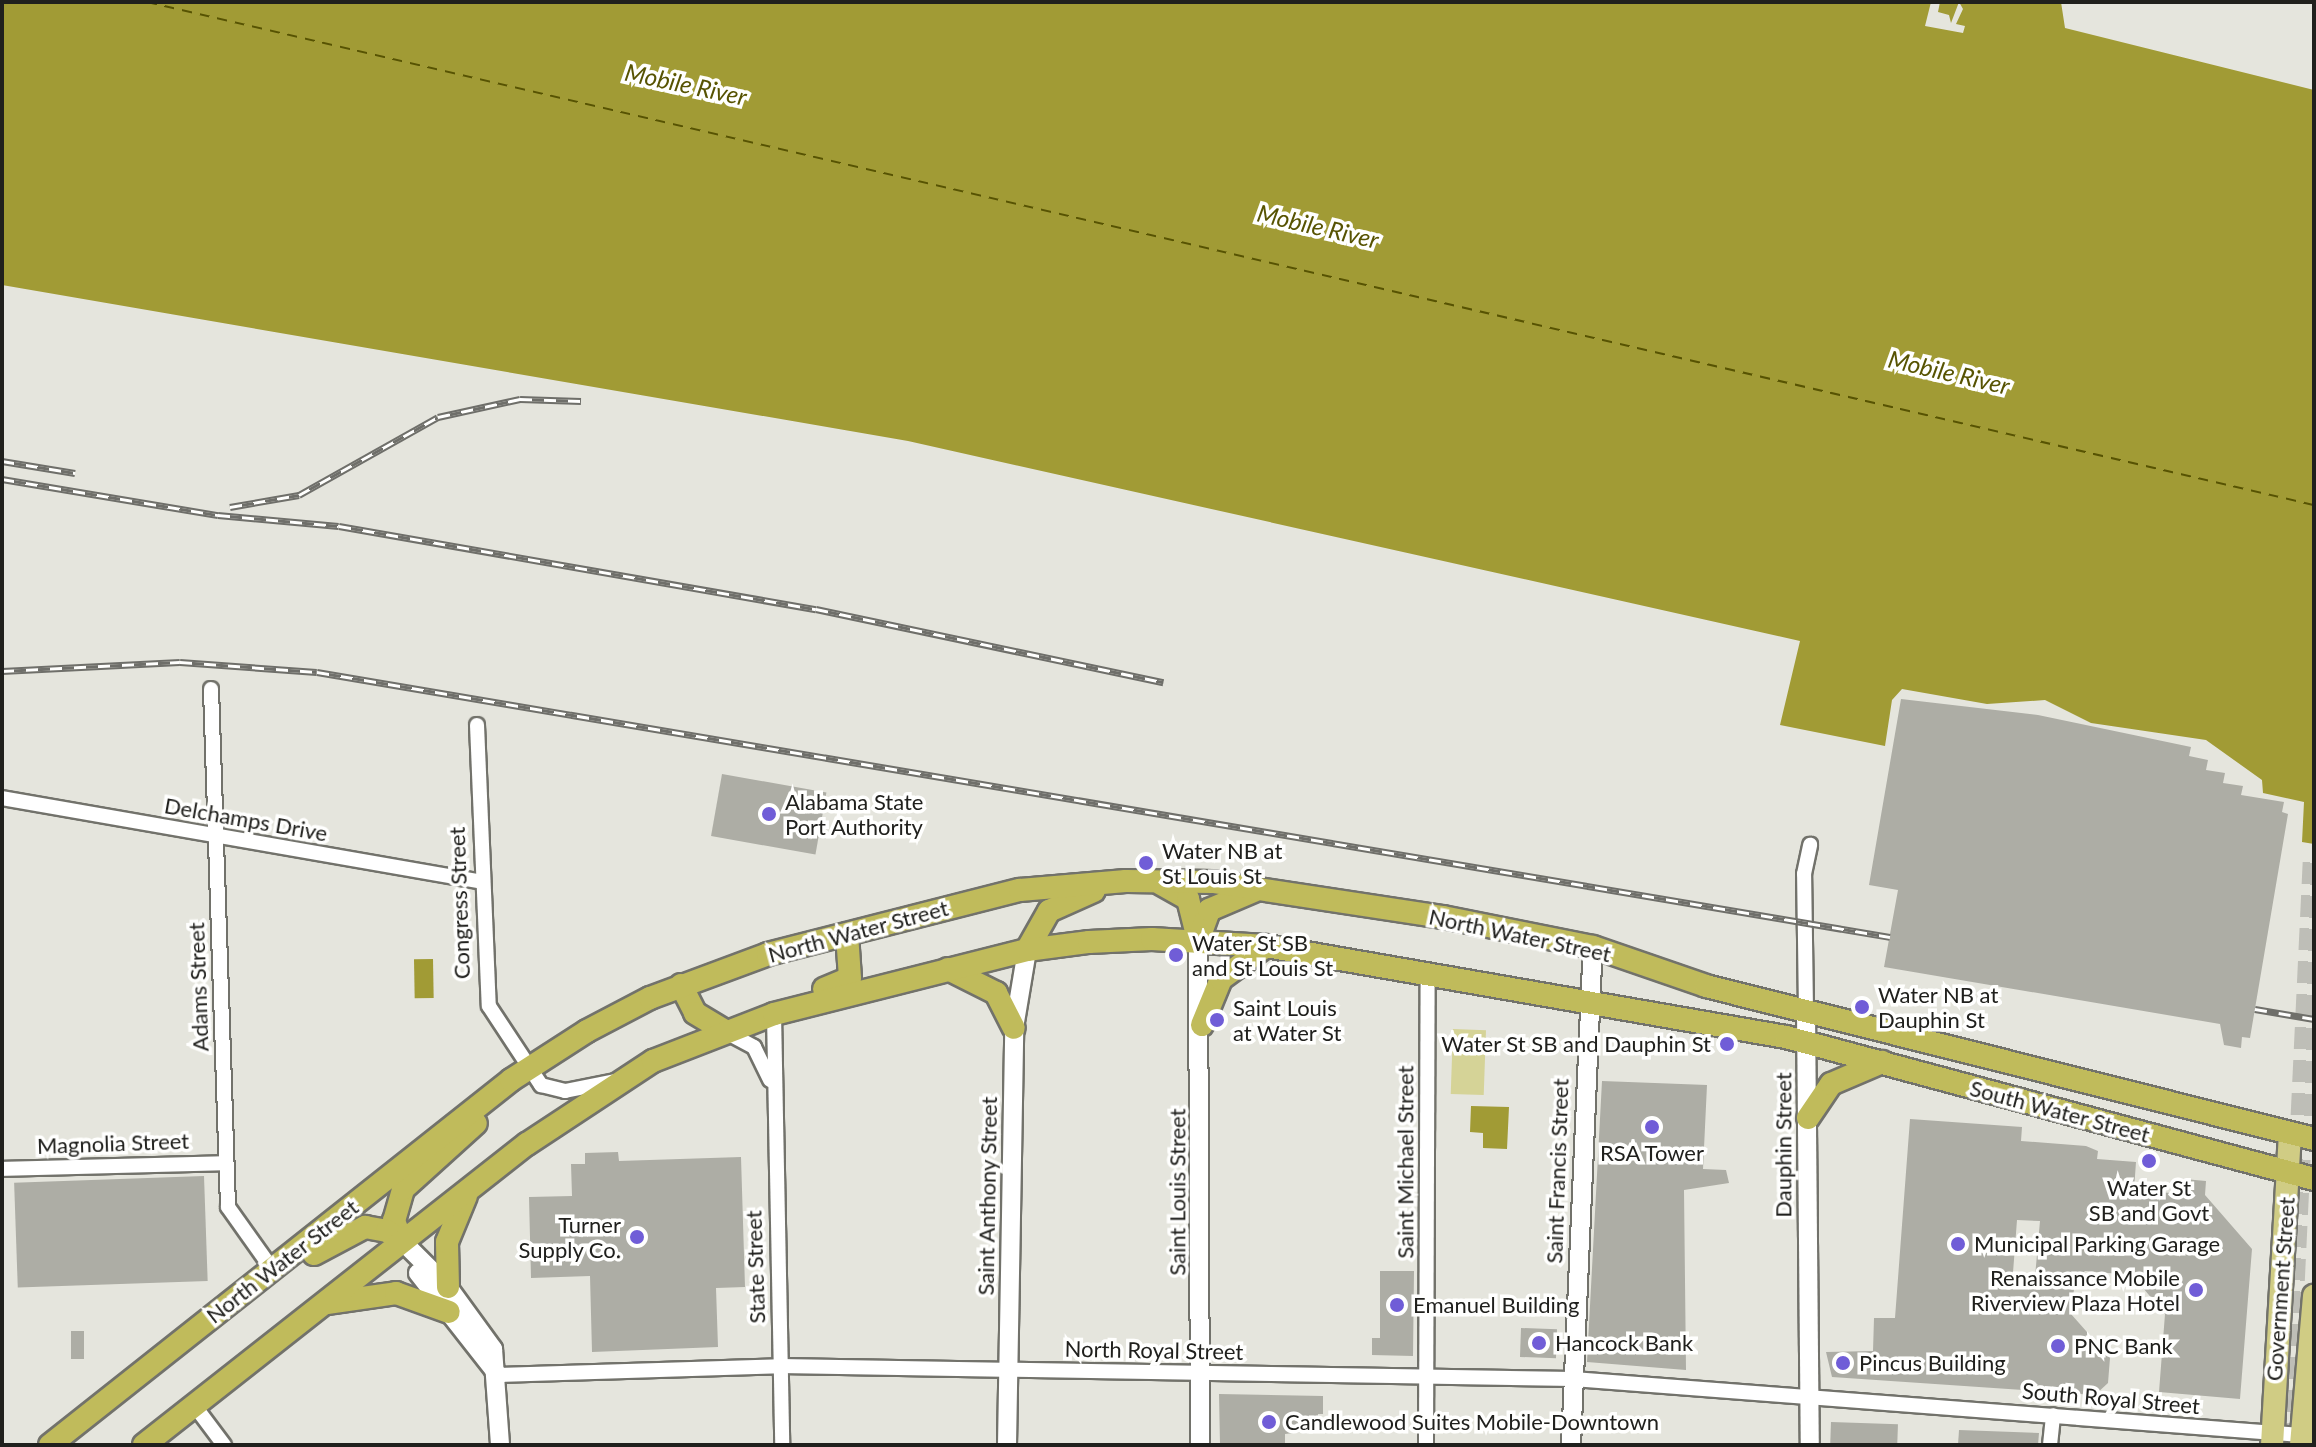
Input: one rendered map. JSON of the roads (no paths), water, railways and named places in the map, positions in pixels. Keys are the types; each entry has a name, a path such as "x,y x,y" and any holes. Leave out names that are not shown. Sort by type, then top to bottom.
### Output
{"highway":[{"name":"North Water Street","path":"50,1445 527,1069 681,985 847,934 994,894 1153,880 1267,888 1593,947 1706,986 1806,1011"},
{"path":"1153,880 1188,899 1198,941"},
{"path":"1027,950 1038,923 1056,906 1126,881"},
{"path":"1198,941 1209,910 1221,900 1267,888"},
{"path":"774,1014 797,996 848,980 847,934"},
{"path":"144,1445 402,1241 619,1080 723,1030 947,969 1027,950 1089,942 1198,941 1266,946 1587,1001 1806,1043"},
{"path":"1202,1025 1221,979 1266,946"},
{"path":"947,969 996,993 1014,1028"},
{"path":"681,985 695,1013 723,1030"},
{"name":"South Water Street","path":"1806,1011 2314,1139"},
{"name":"South Water Street","path":"1806,1043 2314,1179"},
{"path":"1808,1118 1831,1084 1882,1062"},
{"path":"402,1241 394,1221 403,1189 469,1133 503,1086"},
{"path":"448,1287 447,1242 469,1190"},
{"path":"174,1345 228,1322 343,1233 378,1228 402,1241"},
{"path":"322,1304 396,1293 449,1312"}],"main road":[{"name":"Government Street","path":"2272,1439 2290,1134"},
{"name":"Government Street","path":"2306,1439 2314,1296"}],"street":[{"name":"Adams Street","path":"211,689 228,1207 272,1269"},
{"name":"Congress Street","path":"477,725 489,1006 527,1069"},
{"name":"Delchamps Drive","path":"2,798 483,882"},
{"name":"Dauphin Street","path":"1810,845 1804,874 1810,1445"},
{"name":"Saint Louis Street","path":"1198,941 1202,1025 1200,1445"},
{"name":"Saint Francis Street","path":"1571,1445 1587,1001 1593,947"},
{"name":"Saint Anthony Street","path":"1007,1445 1014,1028 1027,950"},
{"name":"Saint Michael Street","path":"1426,1445 1428,976"},
{"name":"State Street","path":"774,1014 772,1088 782,1445"},
{"name":"State Street","path":"723,1030 762,1055 772,1088"},
{"path":"527,1069 538,1083 558,1091 619,1080"},
{"name":"Magnolia Street","path":"2,1169 226,1163"},
{"path":"402,1241 448,1287 493,1349 498,1375 500,1445"},
{"path":"402,1241 449,1312 498,1375"},
{"name":"North Royal Street","path":"498,1375 780,1366 1427,1376 1573,1379 1809,1397"},
{"name":"South Royal Street","path":"1809,1397 2053,1415 2272,1439 2306,1439"},
{"path":"194,1405 224,1445"},
{"path":"2050,1445 2053,1415"}],"water":[{"name":"Mobile River","path":"2,2 2061,2 2065,28 2314,90 2314,844 2302,842 2304,802 2263,793 2262,780 2206,740 2091,723 2045,700 1987,704 1902,689 1892,700 1885,746 1780,725 1800,641 908,441 2,285"},
{"path":"414,959 433,959 434,998 415,998"},
{"path":"1471,1106 1509,1107 1507,1149 1483,1148 1483,1133 1470,1132"}],"tunnel":[{"path":"2286,1445 2314,856"}],"railway":[{"path":"230,507 299,495 438,417 520,399 581,401"},
{"path":"2,461 75,473"},
{"path":"2,479 218,515 339,526 816,609 1163,682"},
{"path":"2,671 180,662 317,672 1890,937"},
{"path":"2255,1009 2314,1019"}],"place":[{"name":"Alabama State Port Authority","path":"769,814"},
{"name":"Water NB at St Louis St","path":"1146,863"},
{"name":"Water St SB and St Louis St","path":"1176,955"},
{"name":"Water NB at Dauphin St","path":"1862,1007"},
{"name":"Saint Louis at Water St","path":"1217,1020"},
{"name":"Water St SB and Dauphin St","path":"1727,1044"},
{"name":"RSA Tower","path":"1652,1127"},
{"name":"Water St SB and Govt","path":"2149,1161"},
{"name":"Turner Supply Co.","path":"637,1237"},
{"name":"Municipal Parking Garage","path":"1958,1244"},
{"name":"Renaissance Mobile Riverview Plaza Hotel","path":"2196,1290"},
{"name":"Emanuel Building","path":"1397,1305"},
{"name":"Hancock Bank","path":"1539,1343"},
{"name":"PNC Bank","path":"2058,1346"},
{"name":"Pincus Building","path":"1843,1363"},
{"name":"Candlewood Suites Mobile-Downtown","path":"1269,1422"}]}
